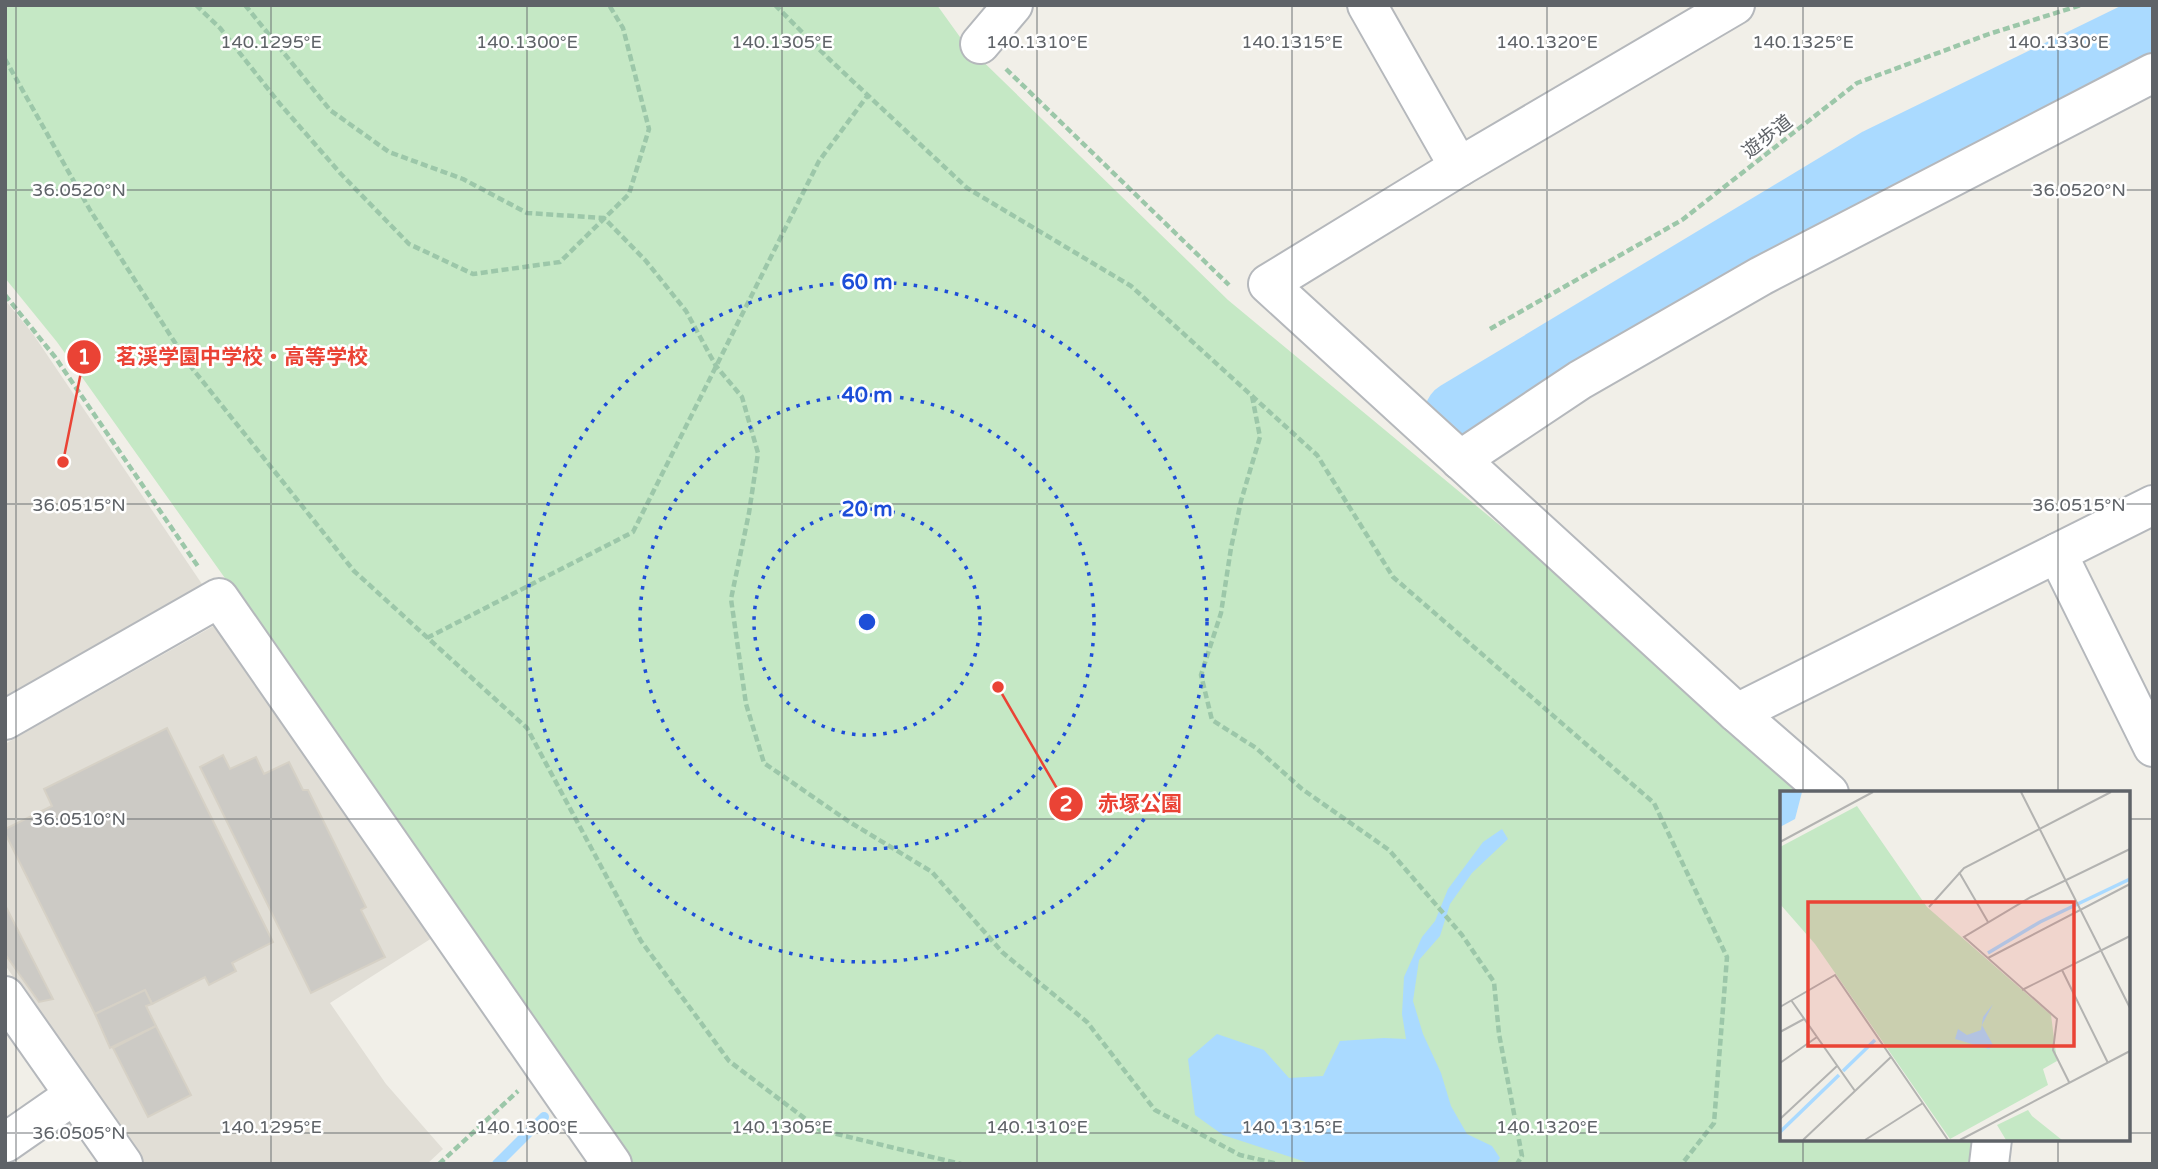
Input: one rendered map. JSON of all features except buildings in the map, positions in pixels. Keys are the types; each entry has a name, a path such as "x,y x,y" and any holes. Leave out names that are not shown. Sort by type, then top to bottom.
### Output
{"street":[{"path":"980,44 1013,5"},
{"path":"1367,5 1459,167"},
{"path":"1735,5 1459,167 1268,284 1737,713 1827,791"},
{"path":"1460,460 1580,380 1761,276 2153,74"},
{"path":"1737,713 2153,505"},
{"path":"2057,553 2153,747"},
{"path":"5,720 219,597 612,1164"},
{"path":"5,996 122,1164"},
{"path":"5,1143 74,1095"},
{"path":"1989,1164 1992,1141"}],"path":[{"path":"196,5 220,28 341,174 409,244 473,274 560,262 629,194 649,129 623,28 609,5"},
{"path":"245,5 330,110 389,152 463,179 527,213 604,218 646,261 686,311 716,366 742,397 758,453 731,599 746,704 764,764 848,821 932,872 1002,952 1087,1023 1155,1110 1240,1155 1278,1164"},
{"path":"775,5 967,188 1131,286 1317,456 1393,577 1654,803 1727,957 1714,1123 1682,1164"},
{"name":"遊歩道","path":"1490,329 1682,220 1857,83 1989,34 2081,5"},
{"path":"980,44 1229,285"},
{"path":"5,59 90,210 188,363 354,571 527,728 641,941 729,1061 820,1130 961,1164"},
{"path":"427,638 633,531 819,161 868,95"},
{"path":"5,295 55,357 219,597"},
{"path":"1252,396 1259,437 1241,501 1221,613 1201,676 1212,720 1256,748 1302,789 1389,850 1462,935 1494,982 1499,1034 1522,1156 1517,1164"},
{"path":"439,1164 544,1066"}],"shaded area":[{"path":"5,300 33,334 206,590 5,702"},
{"path":"217,624 432,938 330,1003 386,1084 443,1149 427,1164 144,1164 5,965 5,744"}],"green space":[{"path":"5,5 937,5 965,44 1228,300 1821,791 1780,791 1780,1141 1988,1141 1990,1164 620,1164 514,991 57,342 5,278"}],"water":[{"path":"1502,829 1508,839 1472,873 1450,904 1440,936 1419,960 1413,1001 1451,1106 1467,1134 1492,1146 1500,1158 1496,1164 1312,1164 1223,1135 1195,1115 1188,1059 1217,1034 1264,1050 1289,1078 1323,1076 1340,1041 1406,1039 1402,1014 1404,977 1422,937 1435,921 1448,889 1483,842"}],"waterway":[{"path":"1458,415 1880,161 2153,28"},
{"path":"497,1164 544,1117"}],"place":[{"name":"茗渓学園中学校・高等学校","path":"63,462"},
{"name":"赤塚公園","path":"998,687"}]}
